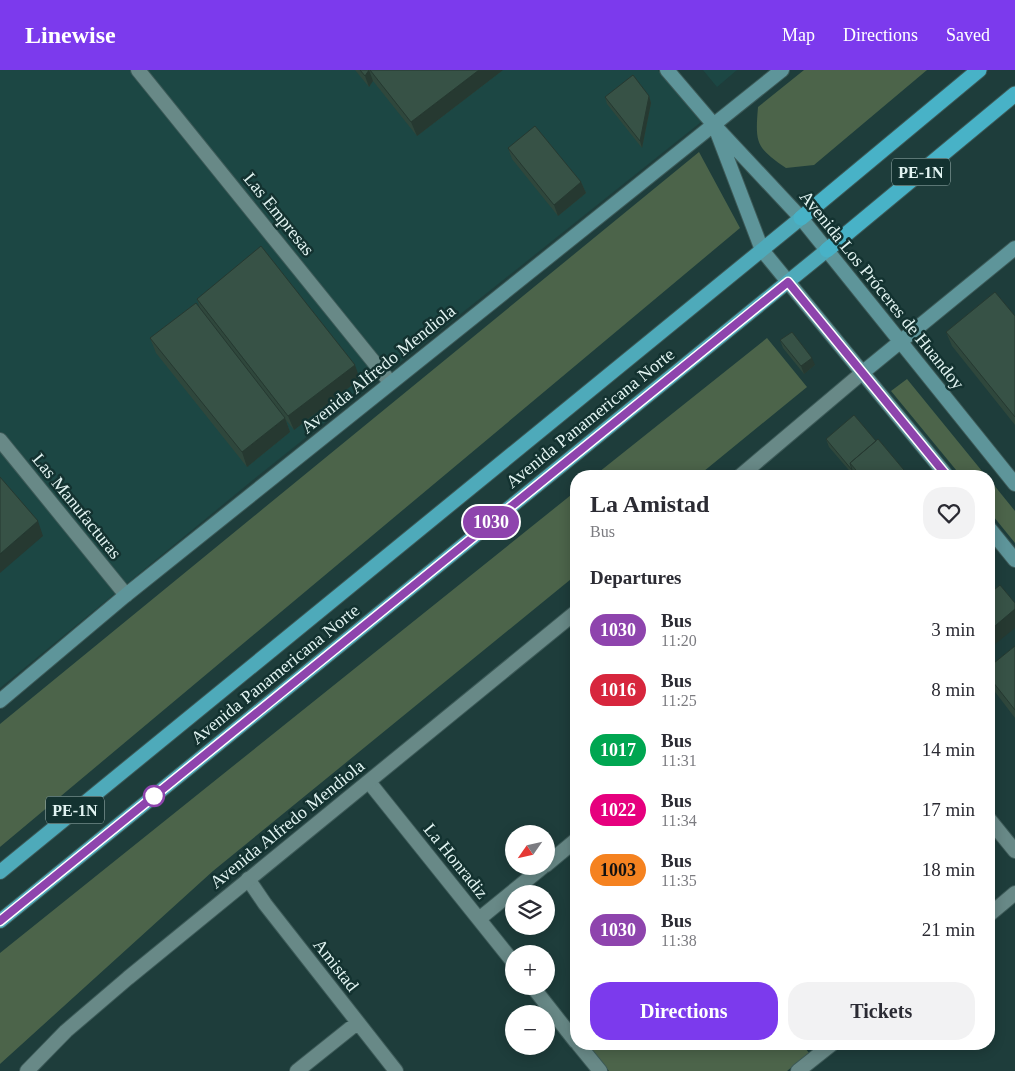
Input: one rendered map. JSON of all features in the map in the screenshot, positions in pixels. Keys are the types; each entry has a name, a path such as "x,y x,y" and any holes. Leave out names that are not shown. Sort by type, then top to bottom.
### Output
{"highway":[{"name":"Avenida Panamericana Norte","path":"0,872 762,250 979,70"},
{"name":"Avenida Panamericana Norte","path":"0,921 788,282 1015,94"}],"main road":[{"name":"Avenida Los Próceres de Huandoy","path":"667,70 714,125 801,218 1015,484"},
{"name":"Avenida Alfredo Mendiola","path":"0,701 126,595 782,70"},
{"name":"Avenida Los Próceres de Huandoy","path":"714,125 762,250 942,470"},
{"path":"862,373 1015,248"},
{"path":"995,535 1015,560"}],"street":[{"name":"Las Empresas","path":"138,70 390,382"},
{"path":"747,470 862,373"},
{"name":"Las Manufacturas","path":"0,440 126,595"},
{"name":"Avenida Alfredo Mendiola","path":"28,1071 73,1025 248,879 570,617"},
{"name":"La Honradiz","path":"369,782 505,952"},
{"path":"995,826 1015,851"},
{"path":"555,857 570,845"},
{"path":"479,919 533,875"},
{"name":"Amistad","path":"248,879 356,1023 396,1071"},
{"path":"995,910 1015,893"},
{"path":"539,995 570,1033"},
{"path":"297,1071 356,1023"},
{"path":"584,1050 600,1071"},
{"path":"798,1071 824,1050"}],"shaded area":[{"path":"0,70 658,70 701,122 254,479 0,688"},
{"path":"703,70 737,70 717,87"}],"green space":[{"path":"804,70 927,70 814,165 786,168 769,155 760,144 757,129 758,107"},
{"path":"699,152 740,228 0,847 0,724"},
{"path":"767,338 807,387 705,470 602,470"},
{"path":"907,379 981,470 956,470 891,391"},
{"path":"995,486 1015,511 1015,543 995,518"},
{"path":"570,496 570,580 213,871 0,1064 0,953"},
{"path":"592,1050 807,1050 809,1053 787,1071 609,1071"}],"building":[{"path":"360,70 369,70 365,76"},
{"path":"370,70 479,70 411,122"},
{"path":"633,75 649,96 640,141 605,97"},
{"path":"535,126 581,182 554,205 508,148"},
{"path":"261,246 355,365 288,416 197,299"},
{"path":"995,292 1015,316 1015,417 946,332"},
{"path":"196,303 285,418 242,452 150,338"},
{"path":"792,332 812,358 801,366 780,340"},
{"path":"854,415 876,441 850,463 852,470 826,439"},
{"path":"878,439 904,470 856,470 850,463"},
{"path":"0,477 38,521 0,554"},
{"path":"1000,585 1015,603 1015,609 995,626 995,589"},
{"path":"1015,646 1015,710 995,685 995,662"}],"bus line":[{"name":"1030","path":"0,921 788,282 942,470"}]}
